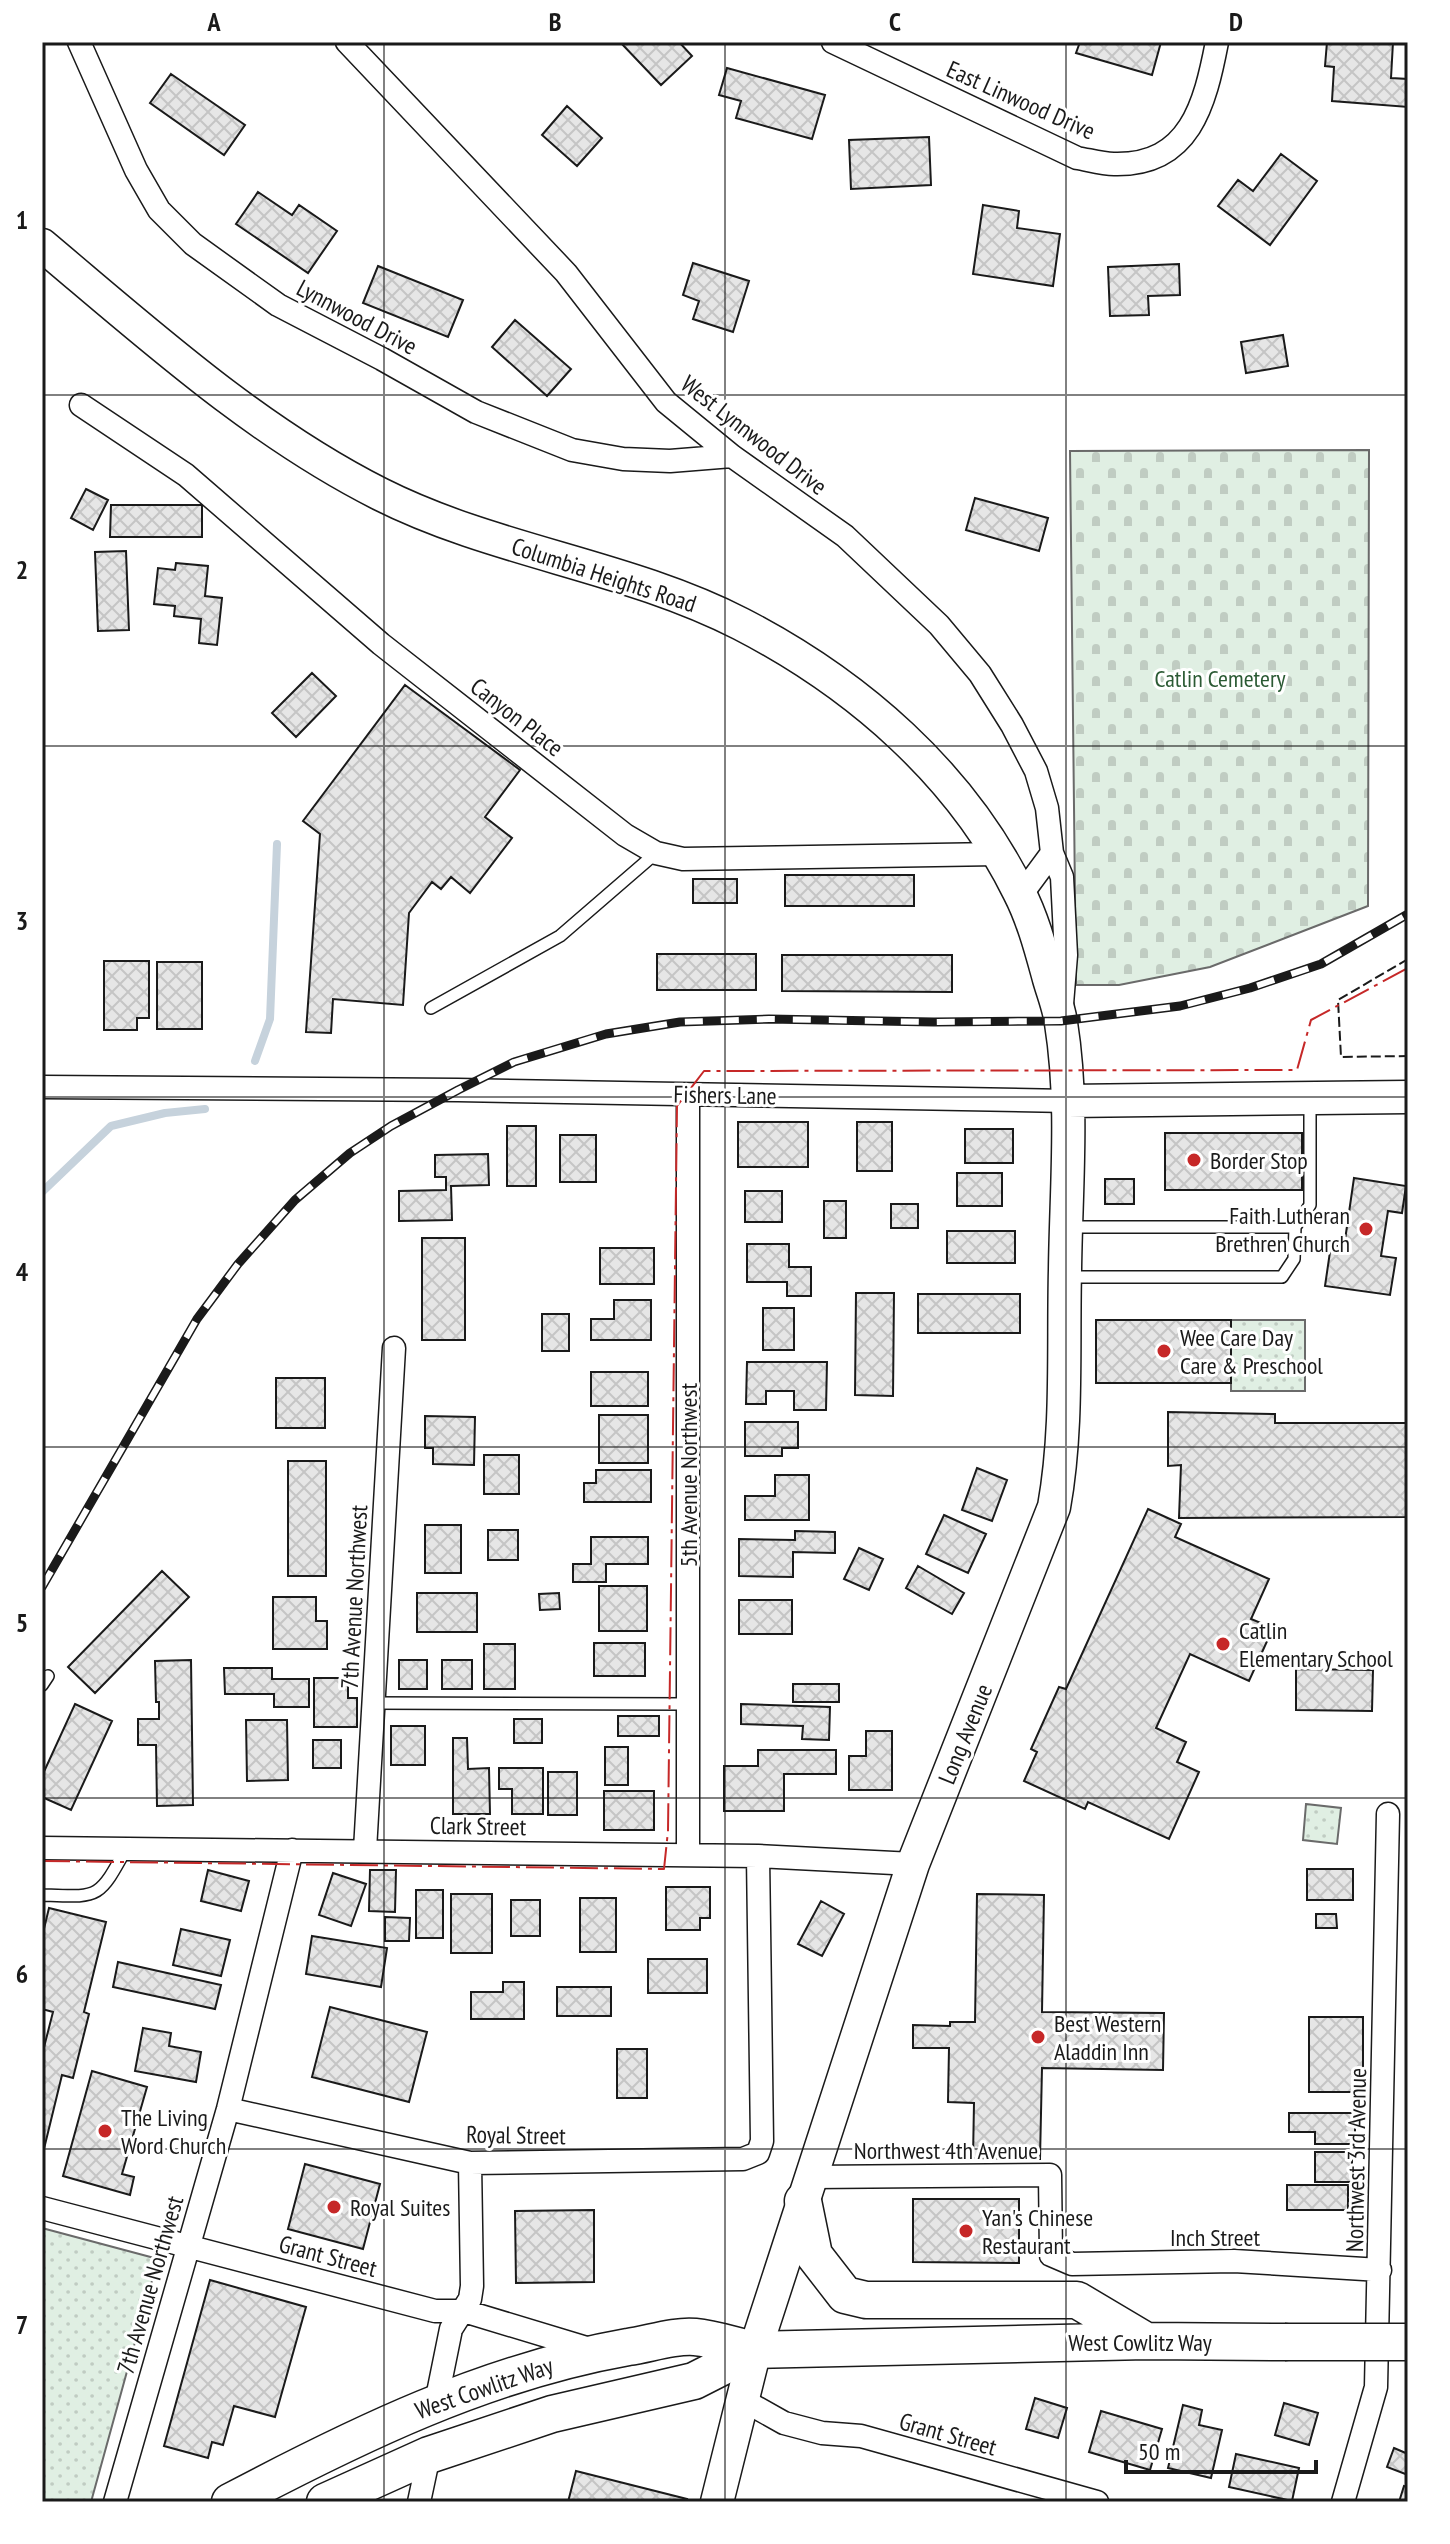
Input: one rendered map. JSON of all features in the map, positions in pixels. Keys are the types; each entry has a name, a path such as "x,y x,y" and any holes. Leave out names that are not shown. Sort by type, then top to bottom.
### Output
{"main road":[{"path":"807,2189 814,2255 845,2295 866,2300 1077,2300 1146,2341"},
{"name":"West Cowlitz Way","path":"230,2502 329,2449 436,2403 559,2362 692,2336 755,2350 1146,2341 1408,2342"},
{"name":"West Cowlitz Way","path":"325,2502 429,2455 552,2414 694,2381 755,2350"}],"street":[{"name":"Lynnwood Drive","path":"79,42 136,170 159,210 193,244 278,305 476,412 572,450 623,459 670,461 732,456"},
{"name":"West Lynnwood Drive","path":"347,42 566,273 666,402 732,456 845,536 939,625 980,674 1036,771 1047,808 1052,853 1062,877 1066,955 1061,1021"},
{"name":"East Linwood Drive","path":"833,42 1077,158 1113,164 1148,161 1169,150 1187,133 1201,110 1217,42"},
{"name":"Columbia Heights Road","path":"42,245 228,398 304,450 379,494 453,526 619,575 685,598 740,623 798,655 856,696 905,737 953,790 998,854 1021,895 1061,1021 1068,1101"},
{"name":"Canyon Place","path":"81,405 186,475 381,644 625,835 656,853 683,859 998,854"},
{"path":"1021,895 1052,853"},
{"name":"Fishers Lane","path":"42,1087 1068,1101 1408,1097"},
{"name":"5th Avenue Northwest","path":"688,1095 688,1855"},
{"name":"Long Avenue","path":"755,2350 913,1864 1054,1507 1061,1446 1068,1101"},
{"name":"7th Avenue Northwest","path":"365,1850 394,1348"},
{"name":"Northwest 3rd Avenue","path":"1343,2502 1376,2387 1388,1814"},
{"name":"Clark Street","path":"42,1848 758,1856 913,1864"},
{"name":"7th Avenue Northwest","path":"115,2502 228,2109 292,1850"},
{"name":"Royal Street","path":"228,2109 470,2163 743,2159 758,2153 762,2141 758,1856"},
{"path":"436,2403 451,2329 470,2299 472,2286 470,2163"},
{"name":"Northwest 4th Avenue","path":"807,2189 1050,2175 1051,2255"},
{"name":"Grant Street","path":"42,2208 435,2311 464,2311 600,2352"},
{"name":"Inch Street","path":"1051,2255 1072,2264 1234,2261 1380,2270"},
{"path":"717,2502 755,2350"},
{"name":"Grant Street","path":"743,2400 784,2423 822,2433 861,2436 1034,2494 1097,2502"},
{"path":"419,2502 429,2455"}],"lane":[{"path":"431,1008 560,936 656,853"},
{"path":"1064,1277 1282,1277 1294,1259 1295,1227 1310,1205 1310,1098"},
{"path":"1066,1227 1295,1227"},
{"path":"374,1703 688,1704"},
{"path":"42,1895 90,1897 106,1887 126,1849"}],"green space":[{"name":"Catlin Cemetery","path":"1369,450 1368,906 1210,967 1119,985 1076,985 1070,451"},
{"path":"1231,1320 1305,1320 1305,1391 1231,1391"},
{"path":"1306,1804 1341,1808 1337,1844 1303,1840"},
{"path":"42,2228 158,2259 91,2502 42,2502"}],"building":[{"path":"620,42 679,42 692,56 661,85"},
{"path":"1080,42 1161,42 1152,75 1076,53"},
{"path":"1327,42 1393,42 1391,78 1408,79 1408,107 1332,101 1334,67 1325,66"},
{"path":"727,68 825,95 812,139 736,118 741,101 719,95"},
{"path":"171,74 245,125 224,155 150,103"},
{"path":"567,106 602,138 577,166 542,135"},
{"path":"929,137 931,185 851,189 849,140"},
{"path":"1281,154 1317,181 1270,245 1218,206 1238,180 1253,191"},
{"path":"258,192 292,215 299,205 337,231 308,273 236,224"},
{"path":"983,205 1019,211 1017,228 1060,234 1053,286 973,274"},
{"path":"693,263 749,281 733,332 693,319 699,301 683,295"},
{"path":"1179,264 1180,295 1148,296 1149,315 1110,316 1108,267"},
{"path":"378,266 463,300 448,337 363,303"},
{"path":"515,320 571,369 547,396 492,347"},
{"path":"1283,335 1288,366 1246,373 1241,342"},
{"path":"86,489 108,500 93,530 71,518"},
{"path":"975,498 1048,518 1039,551 966,530"},
{"path":"111,505 202,505 202,537 110,537"},
{"path":"126,551 129,630 98,631 95,552"},
{"path":"176,563 208,566 205,596 222,598 217,645 199,643 201,619 174,616 175,606 154,604 158,568 175,570"},
{"path":"312,673 336,696 296,737 272,713"},
{"path":"405,685 520,770 485,817 512,838 470,893 451,877 441,889 432,882 409,913 403,1005 333,999 331,1033 306,1032 320,834 303,821"},
{"path":"785,875 914,875 914,906 785,906"},
{"path":"693,879 737,879 737,903 693,903"},
{"path":"657,954 756,954 756,990 657,990"},
{"path":"782,955 952,955 952,992 782,991"},
{"path":"104,961 149,961 149,1018 137,1018 137,1030 104,1030"},
{"path":"157,962 202,962 202,1029 157,1029"},
{"path":"738,1122 808,1122 808,1167 738,1167"},
{"path":"857,1122 892,1122 892,1171 857,1171"},
{"path":"507,1126 536,1126 536,1186 507,1186"},
{"path":"965,1129 1013,1129 1013,1163 965,1163"},
{"path":"1165,1133 1302,1133 1302,1190 1165,1190"},
{"path":"560,1135 596,1135 596,1182 560,1182"},
{"path":"488,1154 489,1185 451,1186 452,1220 399,1221 399,1191 446,1190 446,1177 435,1177 435,1155"},
{"path":"957,1173 1002,1173 1002,1206 957,1206"},
{"name":"Faith Lutheran Brethren Church","path":"1354,1178 1406,1186 1402,1213 1388,1211 1381,1256 1396,1258 1390,1295 1325,1286 1331,1245 1344,1247"},
{"path":"1105,1179 1134,1179 1134,1204 1105,1204"},
{"path":"745,1191 782,1191 782,1222 745,1222"},
{"path":"824,1201 846,1201 846,1238 824,1238"},
{"path":"891,1204 918,1204 918,1228 891,1228"},
{"path":"947,1231 1015,1231 1015,1263 947,1263"},
{"path":"422,1238 465,1238 465,1340 422,1340"},
{"path":"747,1244 789,1244 789,1267 811,1267 811,1296 787,1296 787,1282 747,1282"},
{"path":"600,1248 654,1248 654,1284 600,1284"},
{"path":"856,1293 894,1293 893,1396 855,1395"},
{"path":"918,1294 1020,1294 1020,1333 918,1333"},
{"path":"614,1300 651,1300 651,1340 591,1340 591,1319 614,1319"},
{"path":"763,1308 794,1308 794,1350 763,1350"},
{"path":"542,1314 569,1314 569,1351 542,1351"},
{"name":"Wee Care Day Care & Preschool","path":"1096,1320 1231,1320 1231,1383 1096,1383"},
{"path":"747,1362 827,1362 826,1410 794,1410 794,1391 766,1391 766,1404 746,1404"},
{"path":"591,1372 648,1372 648,1406 591,1406"},
{"path":"276,1378 325,1378 325,1428 276,1428"},
{"path":"1168,1412 1275,1414 1275,1423 1408,1423 1408,1517 1179,1518 1181,1465 1168,1466"},
{"path":"599,1415 648,1415 648,1463 599,1463"},
{"path":"425,1416 475,1417 474,1465 433,1464 433,1448 425,1448"},
{"path":"745,1422 798,1422 798,1448 782,1448 782,1456 745,1456"},
{"path":"484,1455 519,1455 519,1494 484,1494"},
{"path":"288,1461 326,1461 326,1576 288,1576"},
{"path":"977,1468 1007,1480 992,1521 962,1510"},
{"path":"596,1470 651,1470 651,1502 584,1502 584,1483 596,1483"},
{"path":"775,1475 809,1475 809,1520 745,1520 745,1496 775,1496"},
{"path":"1148,1509 1181,1524 1175,1537 1269,1579 1251,1619 1273,1628 1249,1681 1190,1654 1156,1728 1186,1742 1177,1762 1199,1772 1169,1839 1088,1802 1085,1809 1024,1781 1037,1752 1031,1749 1059,1687 1066,1689"},
{"path":"944,1515 986,1534 968,1573 926,1554"},
{"path":"425,1525 461,1525 461,1573 425,1573"},
{"path":"488,1530 518,1530 518,1560 488,1560"},
{"path":"795,1531 835,1532 835,1553 793,1552 793,1577 739,1576 739,1539 795,1540"},
{"path":"591,1537 648,1537 648,1564 606,1564 606,1582 573,1582 573,1564 591,1564"},
{"path":"859,1548 883,1559 869,1590 844,1579"},
{"path":"918,1566 964,1593 952,1614 906,1588"},
{"path":"162,1571 189,1597 95,1693 68,1667"},
{"path":"599,1586 647,1586 647,1631 599,1631"},
{"path":"417,1593 477,1593 477,1632 417,1632"},
{"path":"559,1593 560,1609 540,1610 539,1594"},
{"path":"273,1597 316,1597 316,1621 327,1621 327,1649 273,1649"},
{"path":"739,1600 792,1600 792,1634 739,1634"},
{"path":"594,1643 645,1643 645,1676 594,1676"},
{"path":"484,1644 515,1644 515,1689 484,1689"},
{"path":"191,1660 193,1805 157,1806 156,1745 138,1745 138,1719 159,1719 155,1661"},
{"path":"399,1660 427,1660 427,1689 399,1689"},
{"path":"442,1660 472,1660 472,1689 442,1689"},
{"path":"224,1668 272,1668 272,1679 309,1679 309,1707 274,1707 274,1694 225,1694"},
{"path":"1296,1669 1373,1670 1372,1711 1296,1710"},
{"path":"314,1678 348,1678 348,1698 357,1698 357,1727 314,1727"},
{"path":"793,1684 839,1684 839,1702 793,1702"},
{"path":"75,1704 112,1721 71,1810 42,1797 42,1776"},
{"path":"741,1704 830,1707 829,1740 802,1739 803,1726 741,1724"},
{"path":"618,1716 659,1716 659,1736 618,1736"},
{"path":"514,1719 542,1719 542,1743 514,1743"},
{"path":"246,1720 287,1720 288,1780 247,1781"},
{"path":"391,1726 425,1726 425,1765 391,1765"},
{"path":"866,1731 892,1731 892,1790 849,1790 849,1756 866,1756"},
{"path":"453,1738 467,1738 468,1769 489,1768 490,1814 453,1814"},
{"path":"313,1740 341,1740 341,1768 313,1768"},
{"path":"605,1747 628,1747 628,1785 605,1785"},
{"path":"758,1750 836,1750 836,1774 784,1774 784,1811 724,1811 724,1766 758,1766"},
{"path":"499,1768 543,1768 543,1814 512,1814 512,1789 499,1789"},
{"path":"548,1772 577,1772 577,1815 548,1815"},
{"path":"604,1791 654,1791 654,1830 604,1830"},
{"path":"1307,1869 1353,1869 1353,1900 1307,1900"},
{"path":"208,1870 249,1881 241,1911 201,1901"},
{"path":"370,1870 396,1870 395,1912 369,1911"},
{"path":"333,1873 366,1884 351,1926 319,1915"},
{"path":"666,1887 710,1887 710,1918 700,1918 700,1930 666,1930"},
{"path":"416,1890 443,1890 443,1938 416,1938"},
{"path":"451,1894 492,1894 492,1953 451,1953"},
{"name":"Best Western Aladdin Inn","path":"977,1894 1044,1895 1042,2012 1164,2013 1163,2070 1042,2068 1040,2159 973,2158 974,2103 948,2102 949,2048 913,2048 913,2025 950,2026 950,2022 975,2022"},
{"path":"580,1898 616,1898 616,1952 580,1952"},
{"path":"511,1900 540,1900 540,1936 511,1936"},
{"path":"821,1901 844,1914 822,1956 798,1944"},
{"path":"49,1908 106,1922 84,2012 89,2014 73,2078 62,2075 42,2157 42,2055 53,2012 42,2009 42,1937"},
{"path":"1316,1914 1336,1914 1337,1928 1316,1928"},
{"path":"385,1917 410,1918 409,1941 385,1941"},
{"path":"181,1929 230,1940 221,1976 173,1965"},
{"path":"312,1936 387,1948 381,1987 306,1974"},
{"path":"648,1959 707,1959 707,1993 648,1993"},
{"path":"118,1962 221,1985 215,2009 113,1987"},
{"path":"503,1982 524,1982 524,2019 471,2019 471,1992 503,1992"},
{"path":"557,1987 611,1987 611,2016 557,2016"},
{"path":"330,2007 427,2032 409,2102 312,2077"},
{"path":"1309,2017 1363,2017 1363,2092 1309,2092"},
{"path":"143,2028 171,2033 169,2046 201,2052 196,2082 135,2071"},
{"path":"617,2049 647,2049 647,2098 617,2098"},
{"name":"The Living Word Church","path":"92,2071 147,2087 122,2174 134,2177 130,2195 63,2176"},
{"path":"1289,2113 1355,2113 1355,2144 1315,2144 1315,2132 1289,2132"},
{"path":"1315,2152 1352,2152 1352,2182 1315,2182"},
{"name":"Royal Suites","path":"305,2164 380,2184 363,2249 288,2229"},
{"path":"1287,2185 1348,2185 1348,2210 1287,2210"},
{"name":"Yan's Chinese Restaurant","path":"913,2199 1019,2199 1019,2263 913,2262"},
{"path":"594,2210 594,2282 516,2283 515,2211"},
{"path":"210,2280 306,2307 275,2417 234,2406 223,2445 212,2442 208,2458 164,2446"},
{"path":"1035,2398 1067,2408 1058,2438 1026,2429"},
{"path":"1284,2403 1318,2413 1309,2445 1275,2435"},
{"path":"1183,2405 1202,2410 1199,2425 1222,2430 1211,2478 1168,2468"},
{"path":"1101,2411 1162,2429 1150,2470 1089,2452"},
{"path":"1394,2448 1408,2454 1408,2475 1387,2467"},
{"path":"1236,2454 1299,2468 1292,2501 1229,2487"},
{"path":"576,2471 687,2499 686,2502 568,2502"},
{"path":"1404,2486 1408,2487 1408,2502 1399,2502"}],"waterway":[{"path":"255,1061 270,1019 277,844"},
{"path":"42,1192 111,1126 165,1113 205,1109"}],"railway":[{"path":"42,1587 197,1319 238,1264 295,1200 350,1153 391,1126 514,1062 606,1034 680,1022 769,1019 1061,1021 1180,1006 1250,988 1321,964 1408,914"}],"fence":[{"path":"1408,959 1338,1000 1341,1057 1408,1056"}],"power":[{"path":"42,1861 664,1869 668,1831 677,1106 704,1071 1297,1070 1311,1020 1408,968"}],"place":[{"name":"Border Stop","path":"1194,1160"},
{"name":"Faith Lutheran Brethren Church","path":"1366,1229"},
{"name":"Wee Care Day Care & Preschool","path":"1164,1351"},
{"name":"Catlin Elementary School","path":"1223,1644"},
{"name":"Best Western Aladdin Inn","path":"1038,2037"},
{"name":"The Living Word Church","path":"105,2131"},
{"name":"Royal Suites","path":"334,2207"},
{"name":"Yan's Chinese Restaurant","path":"966,2231"}]}
